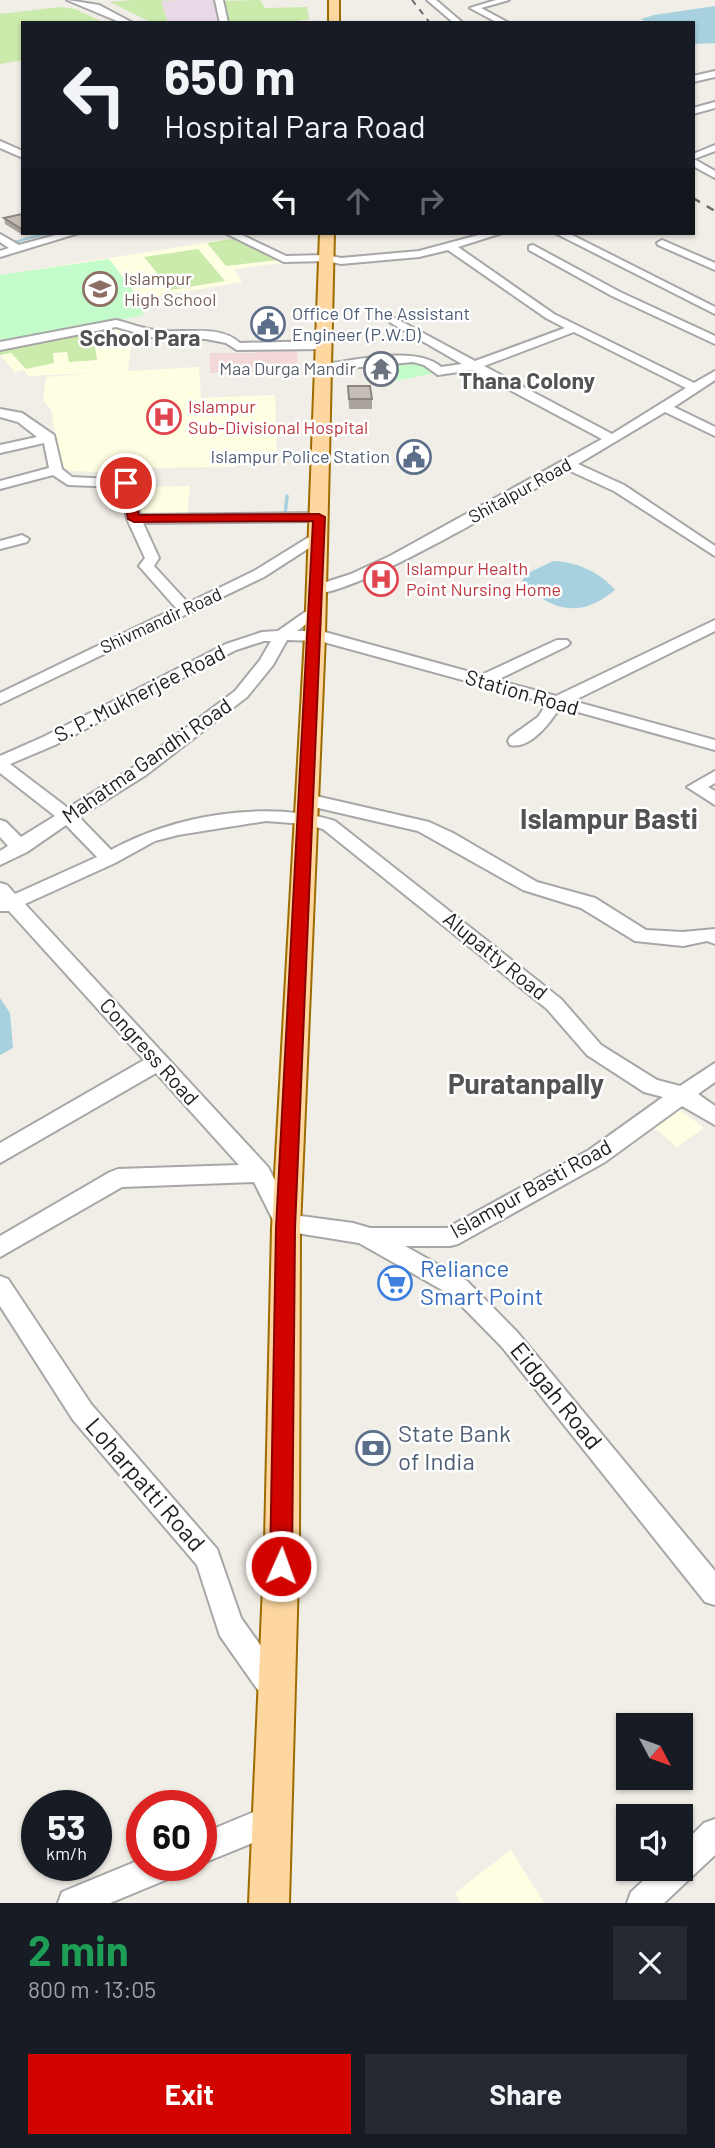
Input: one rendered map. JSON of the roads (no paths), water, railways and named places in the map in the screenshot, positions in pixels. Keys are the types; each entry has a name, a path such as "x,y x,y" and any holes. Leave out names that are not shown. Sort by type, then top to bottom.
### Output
{"main road":[{"path":"334,0 334,21"},
{"path":"270,1903 282,1541 286,1223 319,619 327,246"}],"street":[{"path":"71,0 96,7 125,21"},
{"path":"219,0 224,21"},
{"path":"432,0 457,21"},
{"path":"501,21 474,8 505,0"},
{"path":"695,79 715,74"},
{"path":"695,110 715,105"},
{"path":"695,110 715,115"},
{"path":"0,144 21,159"},
{"path":"695,158 715,148"},
{"path":"695,160 715,174"},
{"path":"0,254 67,235"},
{"path":"234,235 284,259 327,246 341,261 380,259 451,247 490,235"},
{"path":"564,235 715,311"},
{"path":"0,237 18,249"},
{"path":"662,243 715,268"},
{"path":"451,247 550,316 695,388"},
{"path":"533,248 616,294 715,340"},
{"path":"395,321 473,366 612,439"},
{"path":"0,346 116,323 155,334 206,335 230,340 237,346 323,356 413,358 428,362 438,371 473,366 575,328"},
{"name":"Shitalpur Road","path":"319,619 360,578 568,465 666,408 715,375"},
{"path":"666,408 715,432"},
{"path":"0,413 21,416 38,434 49,438"},
{"path":"0,449 49,438"},
{"path":"49,438 55,470 68,481 126,483 134,519 152,558 146,566 186,609"},
{"path":"568,465 620,488 715,552"},
{"path":"0,485 55,470"},
{"path":"134,519 319,527"},
{"name":"Shivmandir Road","path":"0,699 259,574 319,527"},
{"path":"0,545 22,539"},
{"path":"282,635 319,619"},
{"path":"282,635 319,619"},
{"name":"Station Road","path":"319,619 481,681 715,745"},
{"path":"516,741 544,720 555,703 715,625"},
{"name":"S. P. Mukherjee Road","path":"0,763 49,741 231,647 262,637 282,635"},
{"name":"Mahatma Gandhi Road","path":"0,859 140,771 241,694 267,662 282,635"},
{"path":"481,681 562,643"},
{"path":"0,763 69,817 109,859"},
{"path":"715,776 696,787 715,799"},
{"path":"4,900 109,859 149,837 178,829 307,809 423,826 447,837 530,886 588,903 642,936 683,939 710,934 715,937"},
{"name":"Alupatty Road","path":"307,809 376,859 554,1004 594,1050 651,1086 681,1094 715,1117"},
{"path":"0,826 21,848"},
{"name":"Congress Road","path":"4,900 260,1173 286,1223"},
{"path":"0,1154 157,1062"},
{"name":"Islampur Basti Road","path":"366,1236 407,1239 450,1237 597,1156 715,1071"},
{"path":"0,1247 118,1178 260,1173"},
{"path":"286,1223 366,1236"},
{"name":"Eidgah Road","path":"366,1236 459,1288 510,1340 715,1592"},
{"name":"Loharpatti Road","path":"0,1286 82,1412 208,1558 230,1626 275,1691"},
{"path":"217,1842 273,1819"},
{"path":"693,1855 715,1834"},
{"path":"73,1903 126,1881"},
{"path":"642,1903 665,1881"}],"water":[{"path":"715,6 715,43 695,44 695,21 641,19"},
{"path":"553,561 571,563 587,569 615,590 591,605 579,608 567,608 544,600 522,581 528,573"},
{"path":"0,998 10,1013 13,1048 0,1055"}],"waterway":[{"path":"11,243 41,235"},
{"path":"285,516 287,496"}],"railway":[{"path":"412,0 428,21"},
{"path":"695,199 715,211"}],"place":[{"name":"Islampur High School","path":"100,289"},
{"name":"Office Of The Assistant Engineer (P.W.D)","path":"268,324"},
{"name":"Maa Durga Mandir","path":"381,369"},
{"name":"Islampur Sub-Divisional Hospital","path":"164,417"},
{"name":"Islampur Police Station","path":"414,457"},
{"name":"Islampur Health Point Nursing Home","path":"381,579"},
{"name":"Reliance Smart Point","path":"395,1283"},
{"name":"State Bank of India","path":"373,1448"}],"district":[{"name":"School Para","path":"140,338"},
{"name":"Thana Colony","path":"527,381"},
{"name":"Islampur Basti","path":"609,819"},
{"name":"Puratanpally","path":"526,1084"}]}
